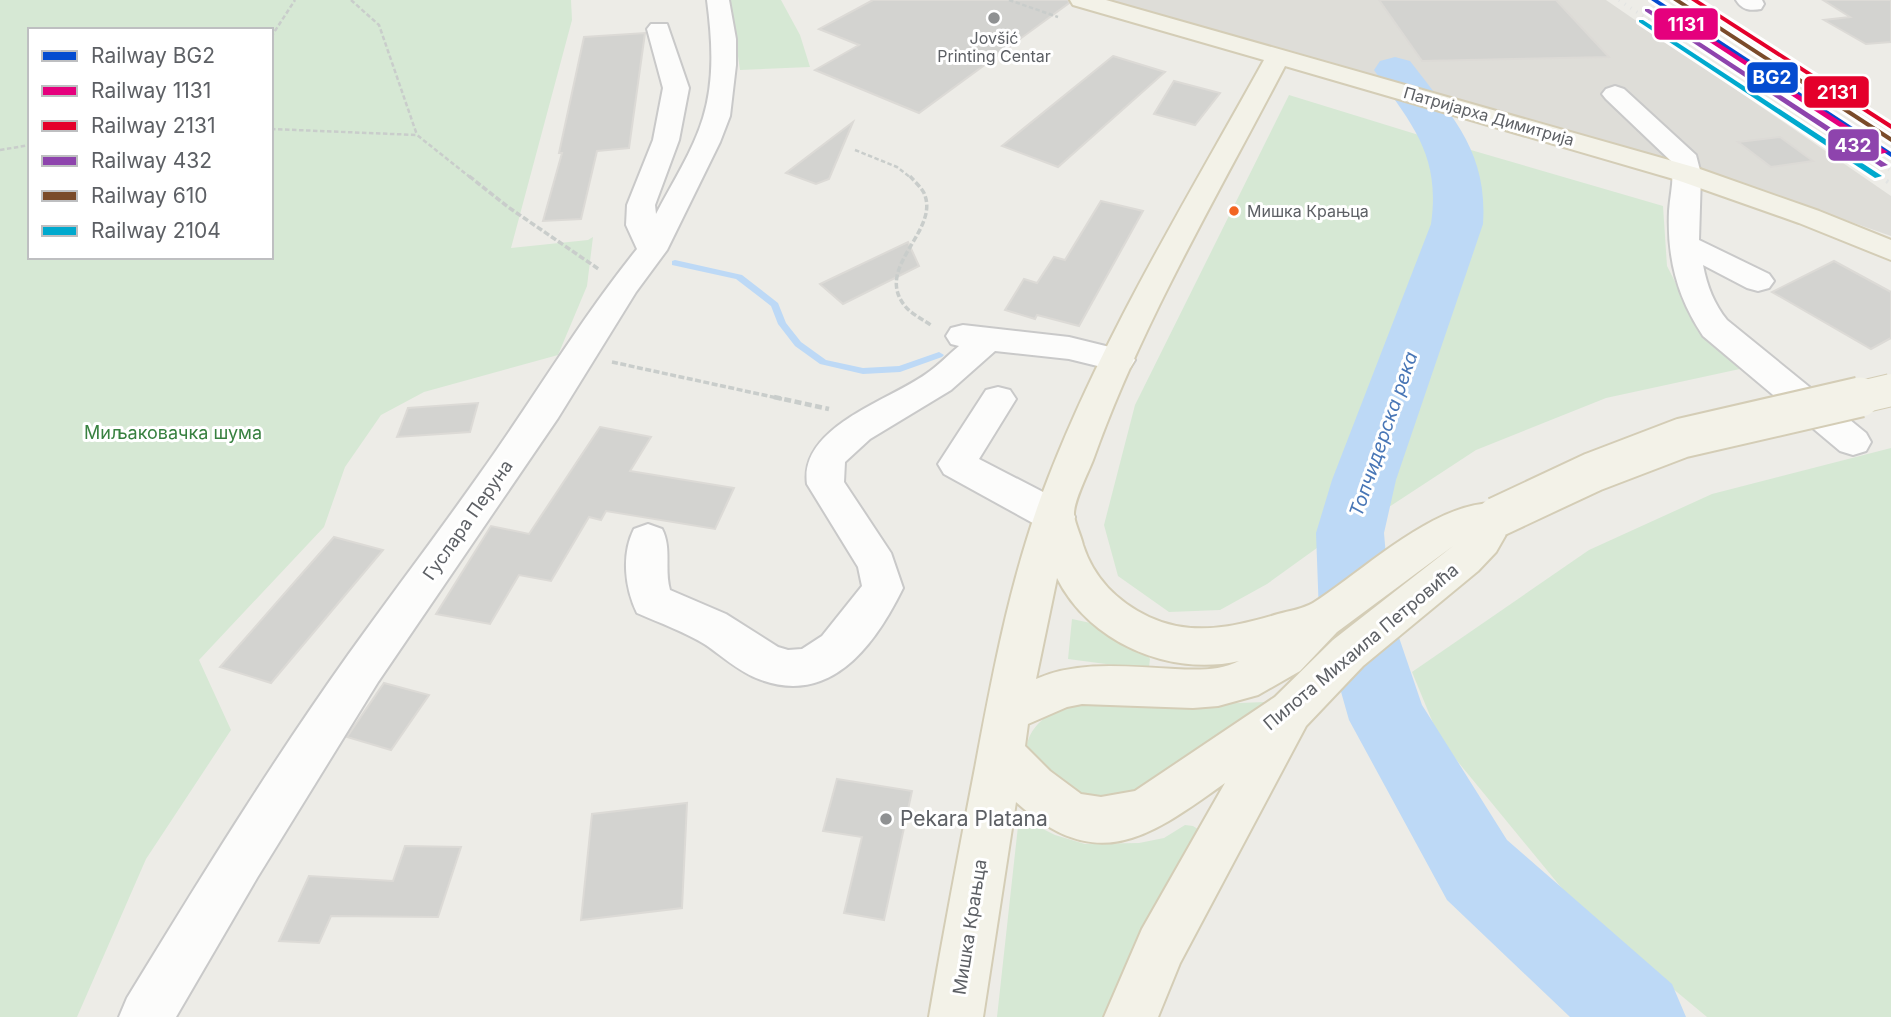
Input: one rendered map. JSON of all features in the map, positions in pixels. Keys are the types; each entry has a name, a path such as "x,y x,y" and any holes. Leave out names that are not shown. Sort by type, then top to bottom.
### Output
{"main road":[{"name":"Патријарха Димитрија","path":"1081,0 1687,174 1809,217 1891,251"},
{"name":"Мишка Крањца","path":"956,1017 1003,733 1034,592 1056,517 1081,445 1118,360 1279,57"},
{"path":"1003,733 1062,688 1082,685 1193,689 1242,681 1285,658 1322,620 1436,536 1461,525 1497,517 1593,472 1682,438 1891,390"},
{"path":"1056,517 1064,549 1083,587 1110,613 1156,638 1198,648 1223,646 1322,620"},
{"name":"Пилота Михаила Петровића","path":"1003,733 1033,787 1068,814 1106,822 1128,818 1148,810 1291,710 1348,653 1464,561 1482,541 1497,517"},
{"path":"1131,1017 1160,947 1291,710"}],"street":[{"name":"Гуслара Перуна","path":"146,1017 239,861 362,669 462,530 580,356 623,287 652,250 707,142 717,116 724,65 718,0"},
{"path":"652,250 640,225 641,205 666,140 676,88 659,29"},
{"path":"1615,94 1682,155 1688,166 1684,244 1686,266 1703,313 1715,328 1853,442"},
{"path":"1684,244 1758,281"},
{"path":"648,540 646,579 652,601 711,627 768,664 800,670 821,661 866,615 883,588 877,564 826,484 824,471 828,456 857,430 939,382 976,337 1069,348 1118,360"},
{"path":"998,399 957,464 1056,517"}],"path":[{"path":"273,34 295,0"},
{"path":"351,0 379,25 417,135 508,207 623,287"},
{"path":"273,129 417,135"},
{"path":"0,150 28,145"},
{"path":"855,150 891,164 918,183 928,209 919,233 897,269 894,281 897,294 906,310 918,318 976,337"},
{"path":"580,356 805,402"}],"shaded area":[{"path":"1109,0 1606,0 1891,196 1891,236 1701,169"}],"green space":[{"name":"Миљаковачка шума","path":"0,0 571,0 572,20 511,248 588,240 593,237 587,286 558,355 424,392 381,415 345,467 324,527 199,660 231,730 146,859 77,1017 0,1017"},
{"path":"730,0 781,0 800,35 810,67 740,70"},
{"path":"1289,95 1435,140 1448,171 1452,204 1365,436 1335,535 1267,584 1220,610 1169,612 1118,576 1104,525 1135,405"},
{"path":"1464,148 1663,206 1667,266 1694,319 1749,367 1606,398 1476,450 1363,524 1464,227 1469,184"},
{"path":"1891,448 1891,1017 1707,1017 1583,914 1440,740 1412,672 1589,550 1712,494"},
{"path":"1072,619 1100,625 1147,654 1150,659 1149,667 1144,669 1068,659"},
{"path":"1082,700 1189,705 1265,702 1148,792 1099,805 1070,797 1031,761 1027,744 1030,735 1041,721"},
{"path":"1019,817 1055,835 1085,844 1139,843 1164,838 1185,825 1201,831 1113,1017 997,1017"}],"building":[{"path":"873,0 1068,0 1069,3 919,113 815,70 859,45 819,29"},
{"path":"1379,0 1556,0 1609,57 1422,61"},
{"path":"1823,0 1891,0 1891,42 1866,44 1824,20 1850,17"},
{"path":"645,33 629,148 597,151 581,219 543,221 562,153 559,153 584,37"},
{"path":"1113,56 1165,72 1058,167 1002,146"},
{"path":"1174,81 1220,93 1195,125 1154,114"},
{"path":"853,122 829,179 816,184 786,173"},
{"path":"1780,137 1813,161 1771,167 1738,142"},
{"path":"1101,201 1143,211 1079,326 1037,315 1035,319 1005,310 1024,279 1037,283 1054,257 1065,260"},
{"path":"908,242 919,266 843,304 820,284"},
{"path":"1834,261 1891,292 1891,338 1871,349 1772,292"},
{"path":"478,403 470,432 397,437 408,408"},
{"path":"600,427 651,437 630,471 734,488 715,529 606,511 601,520 589,517 551,581 519,575 490,624 436,614 491,526 529,534"},
{"path":"334,537 383,550 271,683 220,667"},
{"path":"384,683 429,695 391,750 347,737"},
{"path":"837,779 912,791 884,920 844,913 862,837 823,831"},
{"path":"687,803 682,908 581,920 592,814"},
{"path":"405,846 461,847 438,917 331,916 319,943 279,941 309,876 393,881"}],"waterway":[{"name":"Топчидерска река","path":"1395,70 1444,141 1453,159 1460,200 1457,224 1364,480 1350,533 1355,614 1388,720 1477,870 1639,1017"},
{"path":"675,263 739,277 775,305 782,324 798,344 823,362 863,371 900,369 939,355"}],"railway":[{"path":"1619,0 1882,178"},
{"path":"1693,0 1891,123"},
{"path":"1865,154 1891,171"},
{"path":"1882,178 1891,184"}],"rail line":[{"name":"BG2","path":"1654,0 1891,155"},
{"name":"610","path":"1676,0 1891,140"},
{"name":"2131","path":"1694,0 1891,127"},
{"name":"432","path":"1647,10 1884,165"},
{"name":"1131","path":"1664,10 1884,152"},
{"name":"2104","path":"1641,21 1878,176"}],"place":[{"name":"Jovšić Printing Centar","path":"994,18"},
{"name":"Мишка Крањца","path":"1234,211"},
{"name":"Pekara Platana","path":"886,819"}]}
